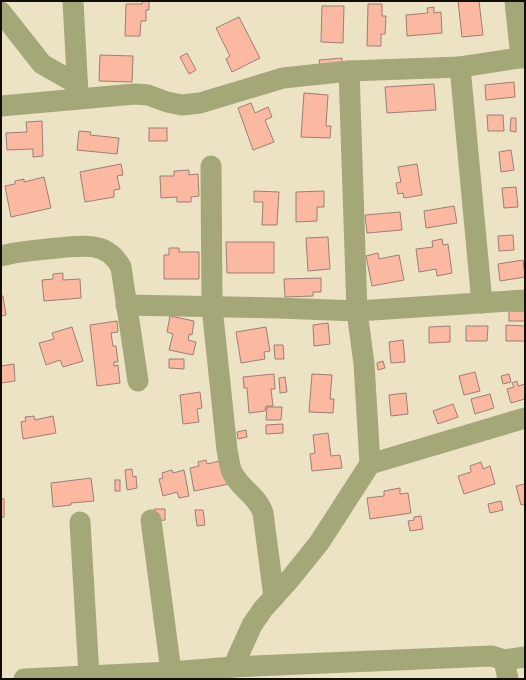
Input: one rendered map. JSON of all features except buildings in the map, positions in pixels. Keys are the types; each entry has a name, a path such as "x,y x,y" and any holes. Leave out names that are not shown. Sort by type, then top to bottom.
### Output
{"street":[{"path":"73,1 78,92"},
{"path":"1,106 78,92 148,95 167,102 182,104 200,103 283,78 349,72 460,67 523,57 515,1"},
{"path":"1,12 42,64 78,92"},
{"path":"460,67 482,303"},
{"path":"233,667 252,625 319,543 370,464 364,364 357,311 349,72"},
{"path":"211,166 212,307 227,450 232,472 242,486 261,505 264,513 274,597"},
{"path":"1,256 14,252 79,246 95,247 108,251 116,259 120,267 138,381"},
{"path":"126,305 357,311 525,300"},
{"path":"370,464 525,418"},
{"path":"151,520 171,675"},
{"path":"80,522 89,676"},
{"path":"24,679 89,676 171,675 233,667 492,656 506,670 525,657"}]}
